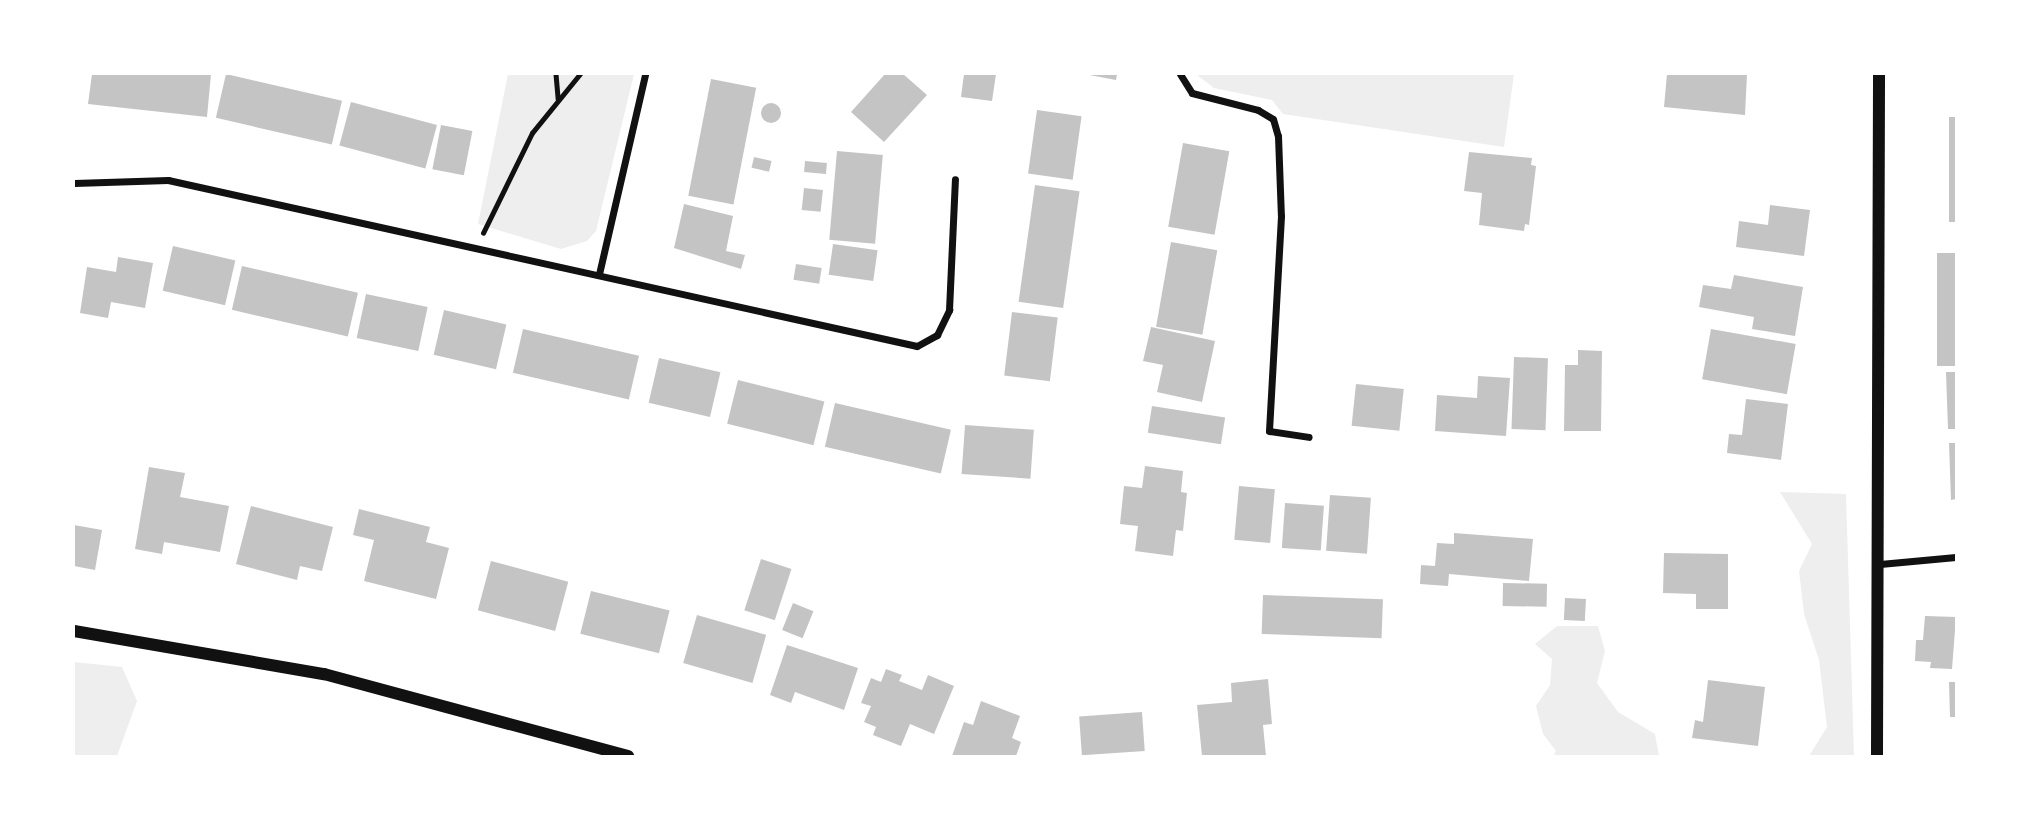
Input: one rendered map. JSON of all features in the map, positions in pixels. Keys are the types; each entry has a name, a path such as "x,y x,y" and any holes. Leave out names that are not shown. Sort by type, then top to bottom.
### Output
{"street":[{"path":"598,274 645,74"},
{"path":"1180,74 1192,93 1258,110 1273,120 1278,136 1281,216 1269,431 1309,437"},
{"path":"1877,757 1880,564 1880,74"},
{"path":"74,183 168,180 477,246 864,337 916,346 929,343 949,310 955,179"},
{"path":"1880,564 1956,557"},
{"path":"74,631 324,674 628,757"}],"path":[{"path":"556,74 558,100"},
{"path":"477,246 532,133 580,74"}],"shaded area":[{"path":"508,74 634,74 596,231 587,241 561,249 478,224"},
{"path":"1196,74 1514,74 1504,147 1283,114 1272,100 1214,88"},
{"path":"1780,492 1846,494 1854,756 1809,756 1827,727 1819,660 1804,614 1799,571 1812,544"},
{"path":"1557,626 1598,626 1605,651 1597,683 1618,712 1655,734 1659,756 1553,756 1556,751 1543,734 1536,706 1550,685 1552,659 1535,644"},
{"path":"74,662 122,667 137,701 117,756 74,756"}],"building":[{"path":"92,74 211,74 207,117 88,104"},
{"path":"226,74 342,101 332,145 216,118"},
{"path":"885,74 903,74 927,95 884,142 851,112"},
{"path":"964,74 996,74 992,101 961,97"},
{"path":"1084,74 1117,74 1116,80"},
{"path":"1667,74 1747,74 1745,115 1664,107"},
{"path":"711,79 756,88 733,205 688,196"},
{"path":"351,102 437,125 425,169 339,145"},
{"path":"767,103 775,103 781,113 775,123 767,123 761,117 761,109"},
{"path":"1037,110 1082,116 1073,180 1028,173"},
{"path":"1949,117 1956,117 1956,222 1949,222"},
{"path":"441,125 472,131 464,175 432,169"},
{"path":"1183,143 1229,151 1215,235 1168,227"},
{"path":"837,151 883,155 875,244 829,240"},
{"path":"1469,152 1532,158 1531,165 1536,166 1529,225 1525,224 1524,231 1479,225 1482,193 1464,191"},
{"path":"754,157 772,161 769,172 752,168"},
{"path":"805,161 827,163 826,174 804,172"},
{"path":"1035,185 1080,191 1063,308 1019,302"},
{"path":"804,188 823,190 821,212 802,210"},
{"path":"684,204 733,216 726,251 745,255 741,269 674,248"},
{"path":"1770,205 1810,210 1804,256 1736,247 1739,221 1768,225"},
{"path":"1171,242 1217,250 1202,335 1156,327"},
{"path":"833,244 878,250 873,281 829,275"},
{"path":"173,246 235,260 225,305 163,291"},
{"path":"1937,253 1956,253 1956,366 1937,366"},
{"path":"118,257 153,263 145,308 111,302 108,318 80,313 87,267 116,272"},
{"path":"796,264 822,268 819,284 793,280"},
{"path":"242,266 358,293 348,337 232,310"},
{"path":"1734,275 1803,287 1795,336 1752,329 1754,317 1699,307 1703,285 1731,289"},
{"path":"366,294 428,307 418,351 357,338"},
{"path":"444,310 506,324 496,369 434,355"},
{"path":"1012,312 1058,318 1050,381 1004,376"},
{"path":"1151,327 1215,341 1202,402 1157,392 1163,365 1143,361"},
{"path":"523,329 639,356 629,400 513,373"},
{"path":"1711,329 1796,344 1787,394 1702,379"},
{"path":"1578,350 1602,351 1601,431 1564,431 1565,365 1578,365"},
{"path":"1514,357 1548,358 1545,430 1511,429"},
{"path":"659,358 720,372 710,417 649,403"},
{"path":"1946,372 1956,372 1956,429 1948,429"},
{"path":"1478,376 1510,378 1506,436 1435,431 1437,395 1477,398"},
{"path":"738,380 824,402 813,445 727,424"},
{"path":"1356,384 1404,389 1399,431 1352,426"},
{"path":"1746,399 1788,404 1781,460 1727,453 1729,434 1742,435"},
{"path":"835,403 951,430 941,474 825,447"},
{"path":"1152,406 1225,418 1221,444 1148,433"},
{"path":"965,425 1034,430 1030,479 962,474"},
{"path":"1949,443 1956,443 1956,499 1951,500"},
{"path":"1145,466 1183,471 1181,492 1187,493 1183,531 1176,530 1173,556 1135,551 1138,526 1120,524 1124,486 1142,488"},
{"path":"149,467 185,473 180,497 229,506 220,552 164,542 162,554 135,549"},
{"path":"1239,486 1275,489 1270,543 1234,540"},
{"path":"1330,495 1371,498 1367,554 1326,551"},
{"path":"1285,503 1324,506 1321,551 1282,548"},
{"path":"251,506 333,527 322,571 300,566 297,580 236,564"},
{"path":"359,509 430,527 426,542 449,548 436,599 364,581 374,540 353,535"},
{"path":"74,525 102,530 95,570 74,566"},
{"path":"1454,533 1533,539 1529,581 1449,574 1448,586 1420,584 1421,565 1435,566 1437,543 1454,544"},
{"path":"1664,553 1728,554 1728,609 1696,609 1696,594 1663,593"},
{"path":"761,559 791,569 775,620 744,610"},
{"path":"491,561 568,582 555,631 478,610"},
{"path":"1503,583 1547,584 1547,607 1503,606"},
{"path":"591,591 670,611 659,653 580,634"},
{"path":"1263,595 1383,599 1382,638 1262,634"},
{"path":"1565,598 1586,599 1585,621 1564,620"},
{"path":"793,603 813,611 803,638 782,630"},
{"path":"697,615 766,635 752,683 683,663"},
{"path":"1925,616 1956,617 1952,669 1930,668 1931,662 1915,661 1916,640 1923,640"},
{"path":"787,645 858,668 844,710 795,692 791,703 770,695"},
{"path":"886,669 902,675 899,681 922,690 928,675 954,686 934,734 910,724 901,746 873,735 876,727 864,722 871,706 861,703 871,678 881,682"},
{"path":"1268,679 1272,724 1263,725 1266,756 1202,756 1197,705 1232,702 1231,683"},
{"path":"1708,680 1765,687 1758,746 1692,738 1695,720 1703,722"},
{"path":"1949,682 1956,682 1956,717 1950,717"},
{"path":"981,701 1020,716 1012,738 1021,742 1016,756 952,756 964,722 973,725"},
{"path":"1142,712 1145,751 1082,755 1079,716"}]}
